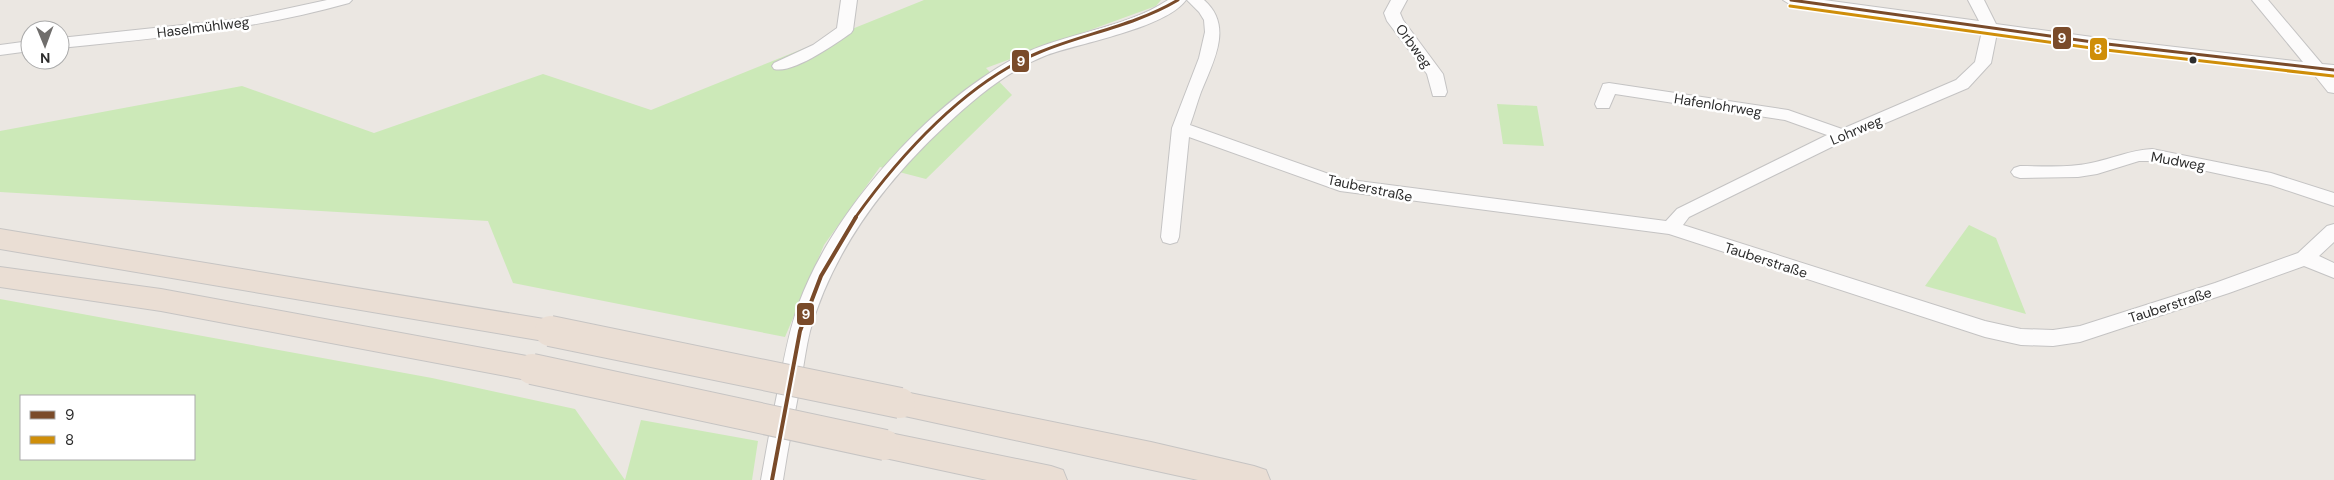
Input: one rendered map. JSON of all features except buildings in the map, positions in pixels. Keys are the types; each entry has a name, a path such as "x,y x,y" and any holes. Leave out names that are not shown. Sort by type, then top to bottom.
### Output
{"highway":[{"path":"0,239 550,331 1151,455 1254,480"},
{"path":"0,277 161,300 532,369 1050,480"}],"street":[{"name":"Haselmühlweg","path":"70,42 235,25 319,8 344,0"},
{"path":"780,66 819,48 845,30 849,0"},
{"path":"772,480 800,332 815,289 834,249 867,198 898,162 973,91 1020,61 1054,46 1149,18 1167,9 1178,0"},
{"path":"1170,237 1181,128 1192,94 1209,54 1212,36 1212,18 1205,6 1195,0"},
{"name":"Orbweg","path":"1399,0 1392,13 1395,21 1435,74 1439,92"},
{"path":"1791,0 1990,28 2326,69"},
{"path":"1976,0 1990,28"},
{"path":"2260,0 2326,69 2334,88"},
{"name":"Lohrweg","path":"1670,228 1683,213 1842,135 1962,84 1982,63 1990,28"},
{"path":"0,50 20,47"},
{"name":"Hafenlohrweg","path":"1603,104 1609,88 1788,115 1842,135"},
{"name":"Tauberstraße","path":"1181,128 1340,184 1368,190 1670,228 1986,330 2021,337 2053,338 2080,334 2222,288 2305,258 2334,231"},
{"name":"Mudweg","path":"2020,172 2055,172 2088,169 2131,157 2146,155 2165,156 2271,179 2318,192 2334,200"},
{"path":"2305,258 2334,271"}],"green space":[{"path":"924,0 1161,0 1156,6 986,68 1012,95 926,179 880,167 824,245 785,337 513,283 488,221 0,192 0,131 242,86 374,133 543,74 651,110"},
{"path":"1497,104 1537,106 1544,146 1503,144"},
{"path":"1969,225 1996,238 2026,314 1925,286"},
{"path":"0,299 432,378 575,409 625,480 0,480"},
{"path":"641,420 758,441 752,480 625,480"}],"transit line":[{"name":"9","path":"772,480 797,343 809,303 834,250 885,179 904,157 947,115 982,86 1020,61 1059,45 1140,20 1178,0"},
{"name":"9","path":"1791,0 2107,44 2334,70"},
{"name":"8","path":"1790,6 2106,50 2333,76"}]}
